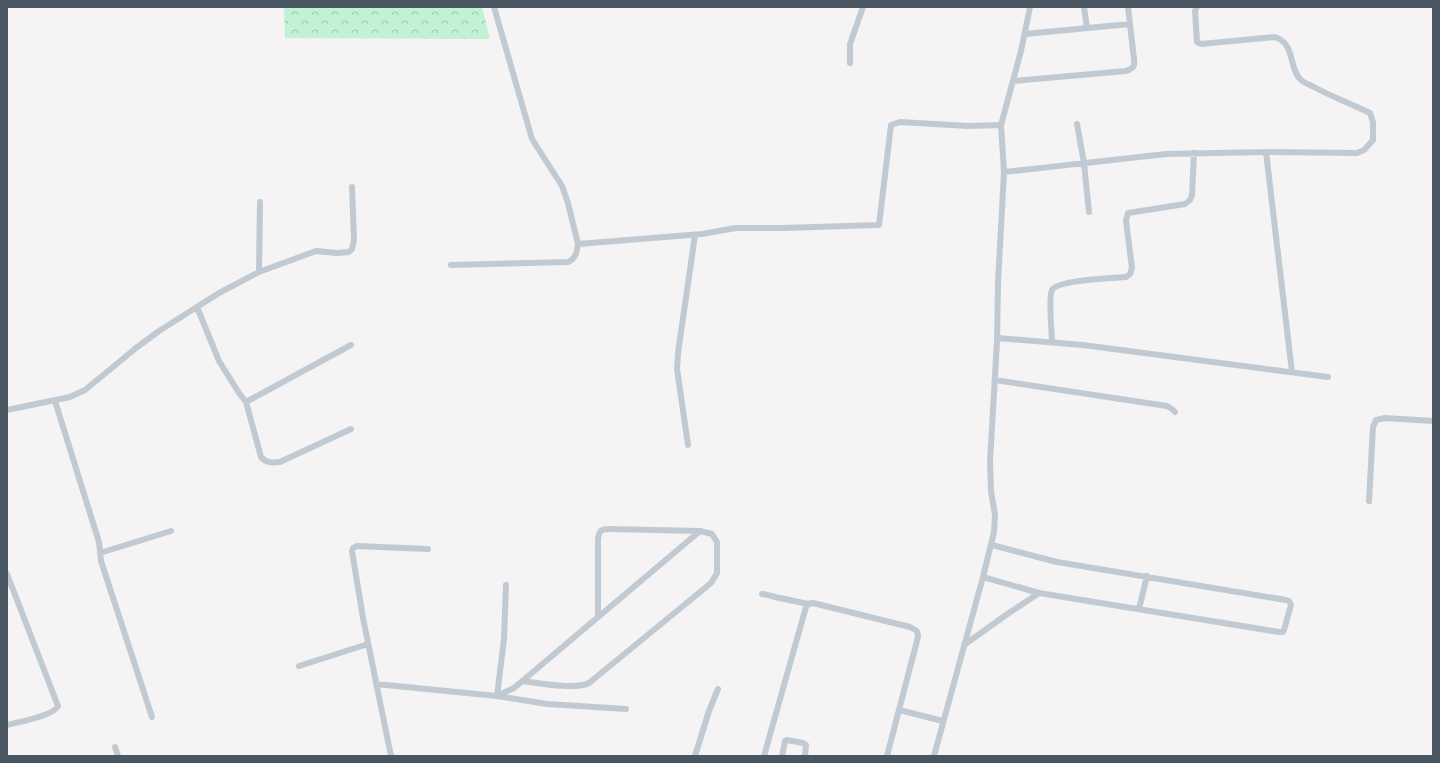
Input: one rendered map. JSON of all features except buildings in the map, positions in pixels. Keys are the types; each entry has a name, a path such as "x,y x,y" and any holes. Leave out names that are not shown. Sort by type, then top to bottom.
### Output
{"street":[{"path":"451,265 568,262 574,259 578,244 568,203 562,186 532,138 494,7"},
{"path":"850,63 850,44 863,7"},
{"path":"934,756 992,545 995,515 990,462 1004,172 1001,125 1025,34 1030,7"},
{"path":"1084,7 1087,28"},
{"path":"1013,81 1132,70 1135,65 1128,7"},
{"path":"1004,172 1166,154 1266,152 1357,153 1364,150 1373,140 1373,122 1370,113 1327,94 1301,80 1295,73 1293,60 1281,39 1274,37 1201,44 1197,42 1195,11 1197,7"},
{"path":"1025,34 1130,24"},
{"path":"578,244 695,235 736,228 877,226 880,223 891,126 900,122 968,126 1001,125"},
{"path":"1077,124 1084,163 1089,212"},
{"path":"1266,152 1292,372"},
{"path":"1052,342 1051,296 1053,288 1055,286 1067,283 1126,277 1130,274 1132,268 1126,221 1128,213 1186,204 1192,195 1194,153"},
{"path":"7,410 55,401 70,397 86,390 146,340 219,293 258,272 316,251 321,250 337,253 349,252 352,249 354,240 352,187"},
{"path":"258,272 260,202"},
{"path":"688,445 677,369 695,235"},
{"path":"196,307 219,361 246,402 261,457 264,460 269,462 280,462 351,429"},
{"path":"997,338 1083,345 1328,377"},
{"path":"246,402 351,345"},
{"path":"995,380 1167,406 1175,412"},
{"path":"55,401 99,542 101,561 152,717"},
{"path":"1369,501 1373,427 1376,420 1386,418 1433,421"},
{"path":"522,681 573,686 585,685 597,677 711,583 717,573 717,542 712,534 700,531 602,530 598,539 598,617"},
{"path":"100,553 171,531"},
{"path":"497,696 509,691 522,681 700,531"},
{"path":"983,577 1039,593 1279,632 1284,630 1290,608 1290,603 1286,600 1057,562 992,545"},
{"path":"391,756 368,644 352,553 353,548 357,546 428,549"},
{"path":"7,574 58,706 55,710 48,714 7,725"},
{"path":"1139,609 1147,576"},
{"path":"497,696 504,639 506,585"},
{"path":"7,596 14,593"},
{"path":"964,645 1006,614 1039,593"},
{"path":"762,594 783,599 796,600 808,604 816,603 910,627 917,631 918,637 886,756"},
{"path":"764,756 808,604"},
{"path":"299,666 368,644"},
{"path":"376,684 497,696 547,704 626,709"},
{"path":"695,756 709,711 718,689"},
{"path":"899,710 944,721"},
{"path":"782,756 785,741 787,740 806,745 805,756"},
{"path":"115,747 118,756"}],"green space":[{"path":"284,7 482,7 490,39 285,38"}]}
